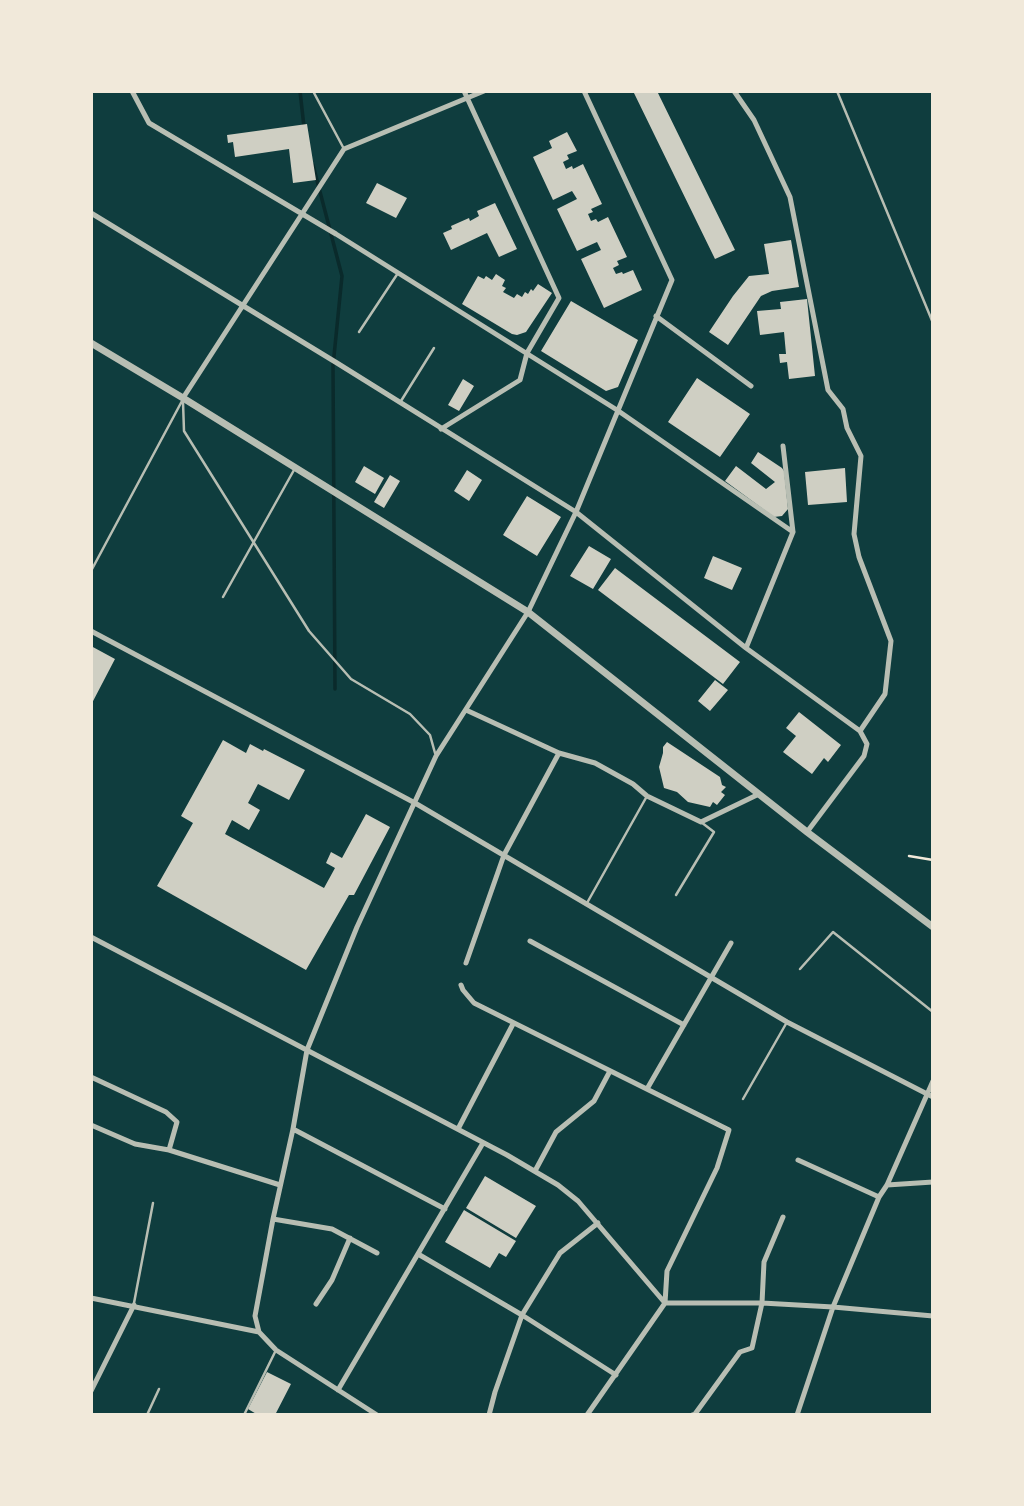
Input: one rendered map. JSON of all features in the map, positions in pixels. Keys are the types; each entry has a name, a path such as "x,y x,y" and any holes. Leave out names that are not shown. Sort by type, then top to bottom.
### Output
{"street":[{"path":"132,91 149,123 324,226 617,410 793,532"},
{"path":"441,429 520,380 527,353 559,298 464,91"},
{"path":"183,398 344,149 484,91"},
{"path":"377,1415 276,1350 259,1332 255,1316 307,1051 357,927 436,756 528,612 576,512 672,280 584,91"},
{"path":"734,91 754,120 790,197 828,390 843,409 847,428 861,456 854,534 859,558 891,641 885,694 860,731"},
{"path":"91,213 576,512 746,648 860,731 867,744 864,756 807,832"},
{"path":"656,316 751,386"},
{"path":"91,343 528,612 807,832 933,927"},
{"path":"746,648 793,532 783,446"},
{"path":"91,631 415,803 788,1022 930,1095"},
{"path":"466,710 559,753 595,763 633,784 647,796 701,821 759,794"},
{"path":"466,963 504,855 559,753"},
{"path":"91,937 458,1129 558,1185 578,1201 598,1223 665,1303"},
{"path":"530,941 684,1025"},
{"path":"647,1089 731,943"},
{"path":"461,985 474,1003 729,1130 717,1168 667,1270 665,1303 587,1415"},
{"path":"458,1129 513,1024"},
{"path":"535,1171 556,1132 594,1101 610,1071"},
{"path":"91,1077 166,1112 177,1122 169,1150"},
{"path":"797,1415 833,1307 879,1197 930,1095 933,1081"},
{"path":"91,1125 135,1144 169,1150 280,1185"},
{"path":"293,1129 445,1209"},
{"path":"338,1390 483,1143"},
{"path":"798,1160 879,1197"},
{"path":"887,1185 933,1182"},
{"path":"692,1415 740,1352 752,1348 762,1303 764,1262 783,1217"},
{"path":"273,1219 332,1229 377,1253"},
{"path":"489,1415 522,1315 560,1253 598,1223"},
{"path":"316,1304 332,1280 350,1238"},
{"path":"418,1254 522,1315 615,1375"},
{"path":"91,1298 259,1332"},
{"path":"665,1303 762,1303 933,1316"},
{"path":"91,1391 134,1305"}],"lane":[{"path":"313,91 344,149"},
{"path":"837,91 933,323"},
{"path":"359,332 398,273"},
{"path":"400,403 434,348"},
{"path":"183,398 184,431 309,631 351,679 410,714 430,735 436,756"},
{"path":"91,571 183,398"},
{"path":"223,597 295,467"},
{"path":"586,904 647,796"},
{"path":"676,895 714,832 701,821"},
{"path":"800,968 833,932 933,1012"},
{"path":"743,1099 788,1022"},
{"path":"134,1305 153,1203"},
{"path":"244,1415 276,1350"},
{"path":"147,1415 159,1390"}],"path":[{"path":"909,856 933,860"}],"building":[{"path":"633,91 657,91 735,250 715,259"},
{"path":"307,124 316,180 293,183 289,149 235,157 233,142 228,143 227,135"},
{"path":"567,132 577,151 567,155 569,159 563,162 566,169 583,164 602,204 591,209 593,212 588,214 591,221 596,219 598,222 608,217 627,257 617,261 619,265 613,268 616,274 633,270 642,290 604,308 581,259 601,250 597,242 577,251 557,209 577,199 572,191 553,200 533,157 552,148 549,141"},
{"path":"377,183 407,198 396,218 366,203"},
{"path":"495,203 517,249 499,257 487,233 451,250 443,233 452,229 451,226 479,216 477,211"},
{"path":"791,240 799,287 772,291 761,296 728,345 709,332 749,276 769,274 764,244"},
{"path":"496,274 505,280 502,286 506,288 503,292 514,298 517,294 522,297 525,292 528,294 538,284 552,293 526,332 512,334 462,304 478,276 484,279 486,276 492,280"},
{"path":"807,299 815,376 789,379 787,362 780,363 779,354 786,354 784,332 760,335 757,311 781,309 780,302"},
{"path":"571,301 638,340 618,387 606,391 541,351"},
{"path":"697,378 750,414 720,457 668,422"},
{"path":"463,379 474,386 459,411 448,405"},
{"path":"758,452 784,471 788,509 782,516 774,517 725,481 736,466 766,489 775,482 751,463"},
{"path":"364,466 384,478 375,494 355,482"},
{"path":"845,468 847,502 808,505 805,472"},
{"path":"467,470 482,480 469,501 454,491"},
{"path":"390,475 400,481 384,508 374,502"},
{"path":"527,496 561,517 537,556 503,535"},
{"path":"589,546 611,559 593,589 570,576"},
{"path":"713,556 742,568 732,590 704,578"},
{"path":"615,568 740,662 723,684 598,590"},
{"path":"91,646 115,659 91,705"},
{"path":"715,680 728,690 710,711 698,701"},
{"path":"799,712 841,745 828,762 824,758 812,774 783,752 796,736 786,728"},
{"path":"223,740 246,753 250,744 263,751 264,749 305,770 289,800 258,784 248,803 260,810 249,830 232,820 225,834 324,888 335,868 326,863 331,852 342,858 366,814 390,827 354,895 349,895 306,970 157,886 193,823 181,816"},
{"path":"667,742 720,777 722,785 726,787 721,792 725,795 717,805 713,802 710,807 688,802 677,792 664,788 659,767 663,747"},
{"path":"485,1176 536,1206 516,1238 466,1208"},
{"path":"464,1210 516,1241 506,1257 499,1253 490,1268 445,1242"},
{"path":"267,1372 291,1384 275,1415 258,1415 248,1409"}],"waterway":[{"path":"300,91 304,127"},
{"path":"313,165 342,276 333,366 335,689"}]}
